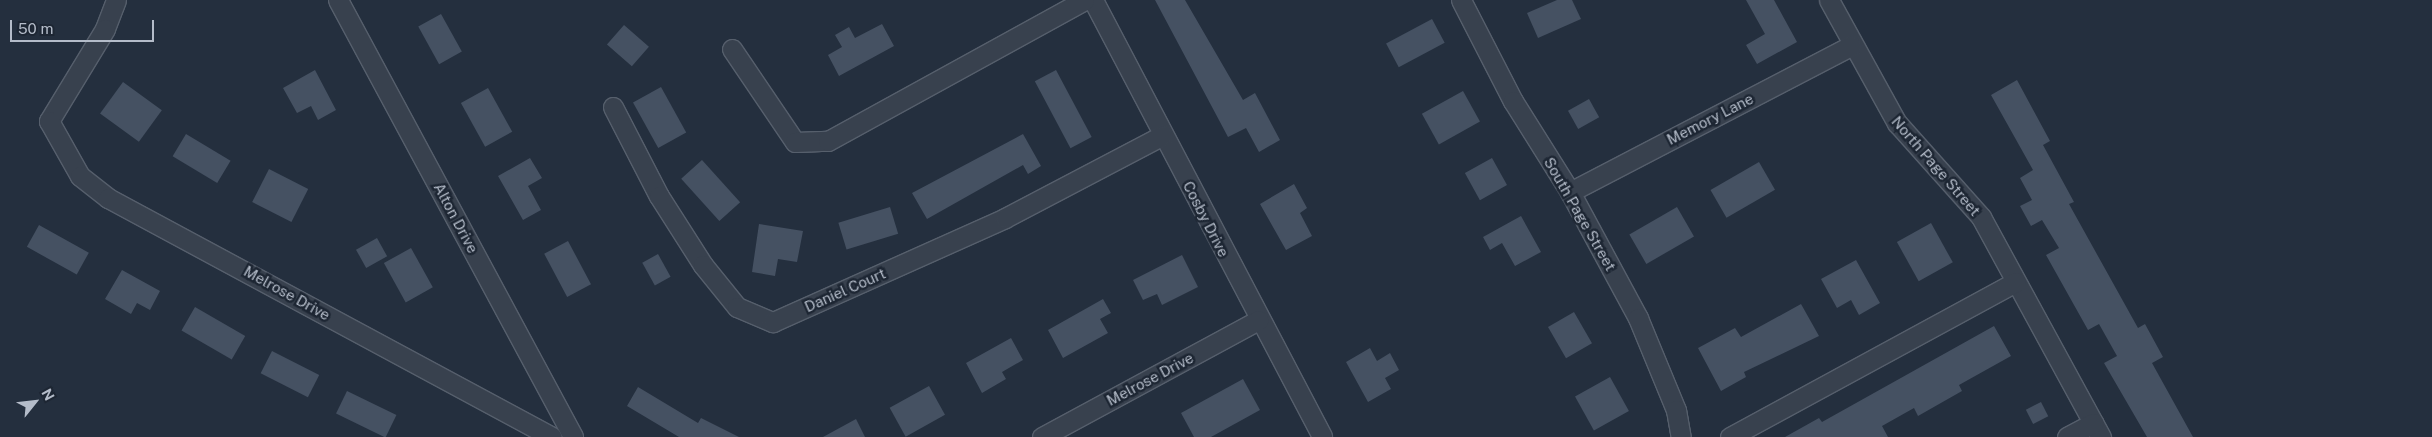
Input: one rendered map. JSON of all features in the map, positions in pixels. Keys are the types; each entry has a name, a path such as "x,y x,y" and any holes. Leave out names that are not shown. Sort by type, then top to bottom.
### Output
{"street":[{"name":"Melrose Drive","path":"116,0 105,29 49,121 80,176 108,198 552,437"},
{"name":"Alton Drive","path":"338,0 573,437"},
{"path":"732,49 795,142 828,141 1084,0"},
{"name":"Cosby Drive","path":"1093,0 1258,320 1322,437"},
{"name":"South Page Street","path":"1461,0 1513,101 1570,192 1638,318 1676,410 1680,437"},
{"name":"North Page Street","path":"1829,0 1851,46 1897,123 1981,216 2097,430"},
{"name":"Memory Lane","path":"1570,192 1851,46"},
{"name":"Daniel Court","path":"613,107 664,204 703,265 737,307 773,322 1005,218 1163,135"},
{"path":"1730,437 2016,282"},
{"name":"Melrose Drive","path":"1042,437 1258,320"},
{"path":"2066,437 2097,430"}],"building":[{"path":"1155,0 1185,0 1243,100 1255,93 1280,140 1259,152 1246,128 1228,137"},
{"path":"1557,0 1572,0 1581,19 1538,38 1527,13"},
{"path":"1746,0 1774,0 1797,42 1757,64 1746,45 1765,34"},
{"path":"441,14 462,52 439,64 418,27"},
{"path":"1432,19 1445,43 1399,67 1386,43"},
{"path":"882,24 894,46 839,76 828,55 842,47 835,35 849,27 855,38"},
{"path":"624,25 649,47 632,66 607,45"},
{"path":"315,70 336,110 318,120 311,106 297,113 283,88"},
{"path":"1056,70 1092,137 1070,148 1035,81"},
{"path":"2017,80 2050,141 2043,145 2074,202 2069,204 2138,328 2145,324 2163,357 2152,363 2193,437 2147,437 2104,363 2117,356 2099,324 2088,330 2046,255 2059,248 2042,220 2031,226 2020,206 2032,200 2020,178 2033,170 1991,95"},
{"path":"123,82 162,110 139,142 100,114"},
{"path":"661,87 686,132 658,148 633,103"},
{"path":"488,88 512,132 485,147 461,103"},
{"path":"1463,91 1480,122 1439,144 1422,114"},
{"path":"1589,99 1599,117 1578,129 1568,111"},
{"path":"186,134 231,161 217,183 173,156"},
{"path":"1023,134 1041,166 1028,174 1023,165 927,219 912,193"},
{"path":"530,158 542,178 528,186 541,210 523,220 498,176"},
{"path":"1492,158 1507,185 1480,200 1465,173"},
{"path":"702,160 740,202 719,221 681,179"},
{"path":"1759,162 1775,190 1727,218 1711,190"},
{"path":"269,169 308,189 291,222 252,202"},
{"path":"1294,184 1307,208 1300,213 1312,236 1286,250 1260,204"},
{"path":"890,207 898,234 847,250 838,223"},
{"path":"1677,207 1694,236 1646,264 1629,234"},
{"path":"1521,216 1541,252 1515,266 1502,243 1490,250 1483,237"},
{"path":"1931,223 1953,262 1919,281 1897,242"},
{"path":"759,224 803,231 797,262 778,259 775,276 752,272"},
{"path":"39,225 89,253 77,274 27,247"},
{"path":"377,238 387,256 366,268 356,250"},
{"path":"568,241 591,284 567,297 544,254"},
{"path":"411,248 433,287 406,302 384,263"},
{"path":"658,254 671,277 655,285 642,263"},
{"path":"1182,255 1198,287 1162,305 1157,294 1143,300 1133,280"},
{"path":"1856,260 1880,303 1859,315 1851,300 1837,308 1821,279"},
{"path":"122,270 160,291 150,310 137,303 131,314 105,299"},
{"path":"1103,299 1111,313 1100,319 1108,333 1063,358 1048,330"},
{"path":"1801,304 1819,336 1744,372 1746,377 1721,391 1698,348 1735,328 1741,337"},
{"path":"195,307 245,336 232,359 182,330"},
{"path":"1574,312 1592,343 1566,358 1548,327"},
{"path":"1994,326 2011,356 1959,385 1962,391 1918,416 1914,408 1882,426 1888,437 1785,437 1819,418 1822,422"},
{"path":"1011,338 1023,360 1002,372 1006,379 982,393 966,363"},
{"path":"1370,348 1377,361 1390,353 1399,370 1385,378 1391,389 1368,402 1346,362"},
{"path":"272,351 319,375 308,397 261,373"},
{"path":"1610,377 1629,411 1594,431 1575,396"},
{"path":"1243,379 1260,410 1211,437 1194,437 1181,413"},
{"path":"929,386 945,415 906,437 890,408"},
{"path":"638,387 698,423 701,418 739,437 679,437 627,406"},
{"path":"347,391 396,415 384,437 336,413"},
{"path":"2041,402 2048,416 2033,424 2026,410"},
{"path":"856,419 865,437 823,437"}]}
